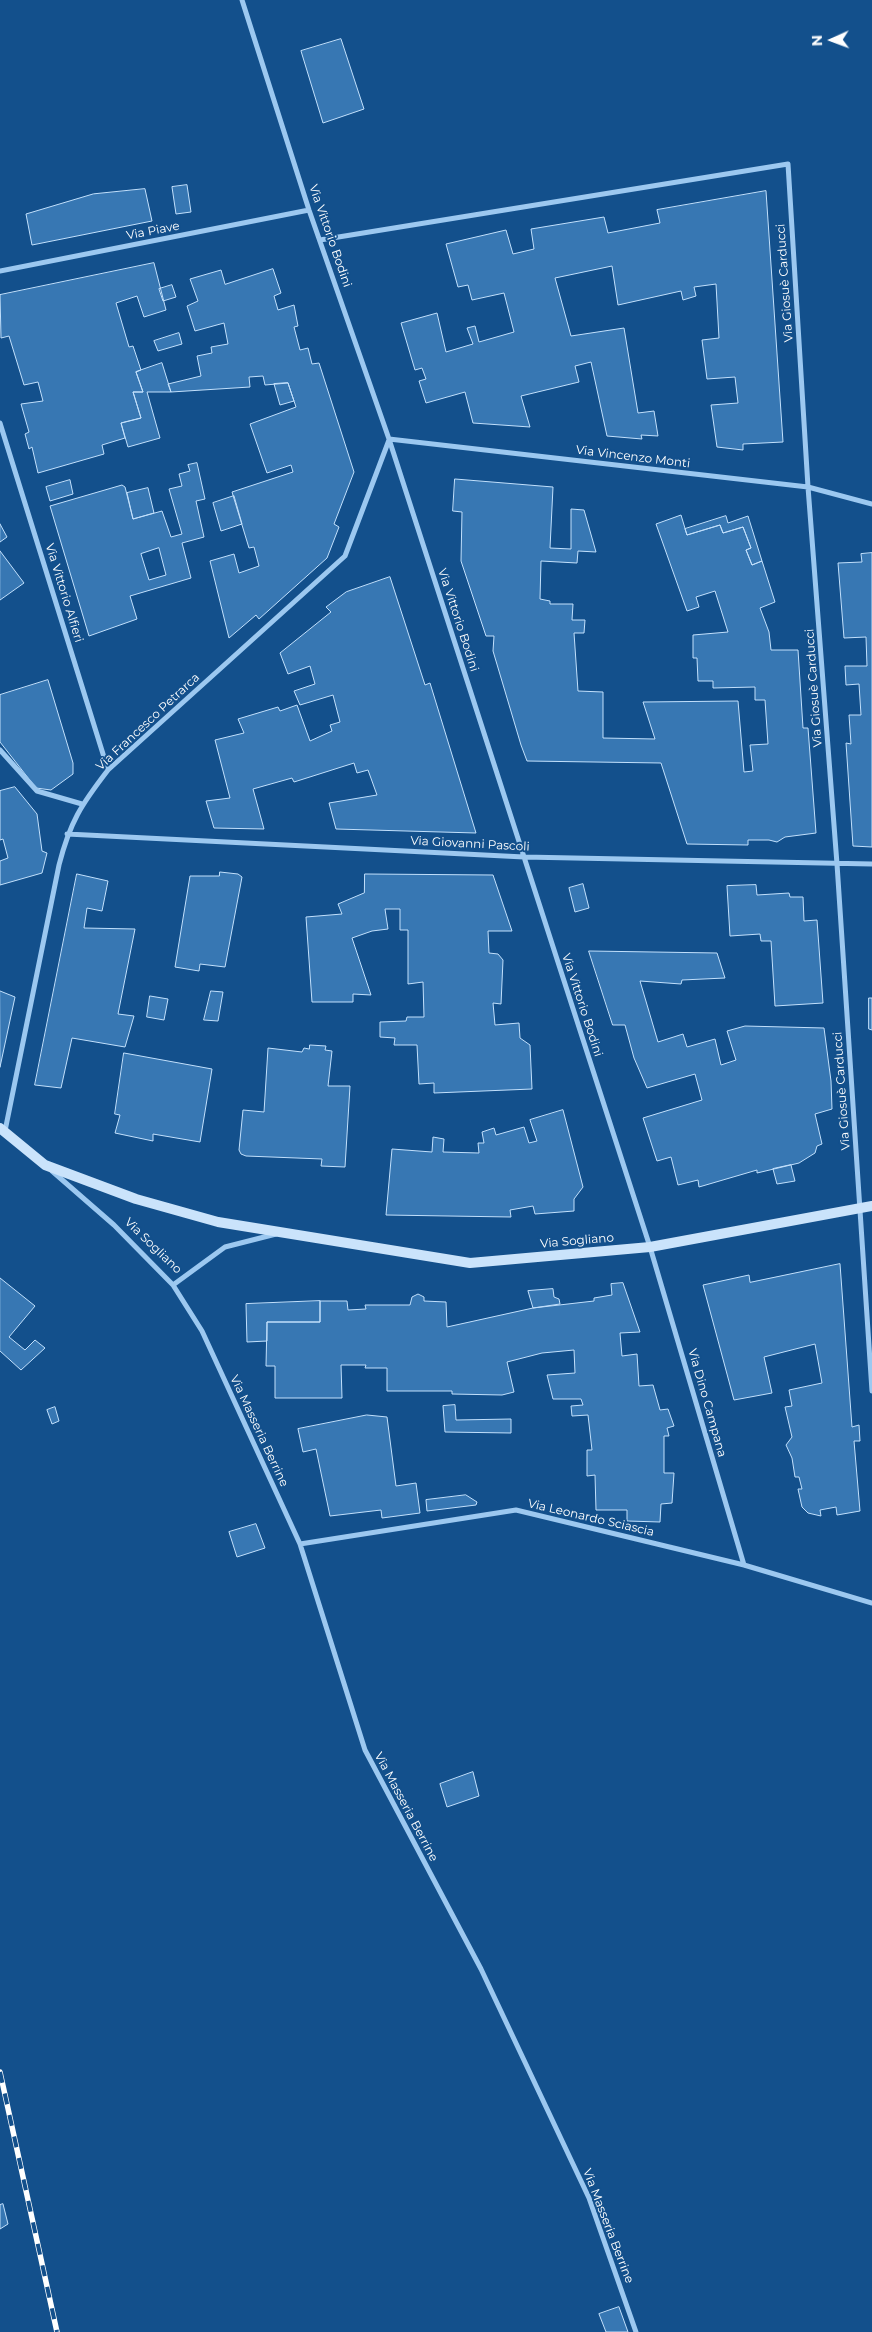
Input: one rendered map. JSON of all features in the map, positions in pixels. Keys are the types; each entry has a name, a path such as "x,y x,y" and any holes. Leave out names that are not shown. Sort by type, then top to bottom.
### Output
{"street":[{"name":"Via Vittorio Bodini","path":"242,0 309,210 389,440 650,1247"},
{"name":"Via Giosuè Carducci","path":"320,240 788,164 808,487 837,864 872,1391"},
{"name":"Via Piave","path":"0,271 309,210"},
{"name":"Via Vittorio Alfieri","path":"0,422 108,770"},
{"name":"Via Vincenzo Monti","path":"389,440 808,487 872,504"},
{"name":"Via Francesco Petrarca","path":"2,1129 67,834 82,804 108,770 345,556 389,440"},
{"path":"0,750 37,791 82,804"},
{"name":"Via Giovanni Pascoli","path":"67,834 524,857 872,864"},
{"name":"Via Sogliano","path":"2,1129 114,1225 173,1285 225,1247 282,1232"},
{"name":"Via Sogliano","path":"45,1165 136,1199 218,1222 470,1262 650,1247 859,1210 872,1206"},
{"name":"Via Dino Campana","path":"650,1247 744,1564"},
{"name":"Via Masseria Berrine","path":"173,1285 202,1331 300,1544 365,1750 481,1970 585,2189 636,2332"},
{"name":"Via Leonardo Sciascia","path":"300,1544 516,1510 744,1564 872,1603"}],"building":[{"path":"341,39 364,109 323,123 301,51"},
{"path":"187,185 191,212 176,214 172,187"},
{"path":"145,189 152,221 32,245 26,214 93,194"},
{"path":"766,191 783,442 743,444 743,450 717,447 711,405 738,403 735,377 707,379 702,340 719,338 716,284 694,287 696,296 683,300 681,291 618,305 612,266 555,278 571,336 624,328 638,413 654,411 658,436 641,435 642,439 607,436 591,362 575,366 579,382 521,396 530,427 473,423 465,392 426,403 419,381 426,379 422,368 415,370 401,323 437,313 446,352 473,344 467,328 475,326 479,342 514,332 504,293 472,300 468,285 458,287 446,244 506,230 513,254 534,249 531,229 604,217 608,233 660,223 657,210"},
{"path":"154,263 166,310 144,317 137,296 116,303 129,347 133,346 141,370 136,372 143,392 133,392 141,418 121,423 125,438 102,445 104,454 38,473 32,447 29,449 25,434 29,432 21,404 43,401 38,382 24,385 9,336 1,338 0,295"},
{"path":"273,269 281,293 274,296 278,310 294,305 298,326 294,327 300,350 308,348 312,364 319,363 354,472 334,524 339,527 327,558 259,619 256,615 229,638 210,561 234,554 239,573 259,566 254,547 249,548 232,492 293,472 291,465 267,473 250,424 296,407 288,383 265,385 263,376 249,377 250,387 171,392 168,384 201,376 197,356 212,353 211,347 228,344 224,323 195,331 187,306 198,301 190,279 221,270 225,284"},
{"path":"172,285 176,297 163,301 159,289"},
{"path":"179,333 182,344 158,351 154,341"},
{"path":"162,363 171,392 147,392 160,438 128,447 121,423 141,418 133,392 143,392 136,372"},
{"path":"288,383 294,401 280,405 274,384"},
{"path":"197,463 205,499 196,501 204,537 182,543 191,578 130,596 137,619 89,636 50,506 122,485 125,487 133,519 162,511 171,537 182,534 169,489 182,486 179,474 190,471 188,465","holes":["159,548 166,575 149,580 141,554"]},
{"path":"455,479 553,487 550,548 571,549 571,509 584,510 596,552 578,551 577,563 541,561 540,599 550,601 550,604 573,604 572,620 585,620 584,633 574,633 578,691 603,692 603,738 655,739 643,702 738,701 744,772 753,771 750,745 768,744 765,700 755,700 755,687 713,688 713,681 698,681 697,658 693,658 693,635 728,632 715,591 696,597 699,607 687,611 656,524 681,515 687,535 720,525 723,533 743,527 751,548 746,550 752,565 762,561 775,602 760,608 769,632 771,650 798,650 803,728 808,728 816,833 785,837 777,842 748,840 748,845 687,844 661,763 527,761 493,651 494,636 486,636 461,561 462,512 453,511"},
{"path":"70,480 73,494 50,501 46,487"},
{"path":"148,488 154,513 133,519 127,493"},
{"path":"234,496 242,524 221,531 213,503"},
{"path":"726,516 728,523 748,516 762,561 752,565 746,550 751,548 743,527 723,533 720,525 687,535 685,529"},
{"path":"0,524 7,537 0,542"},
{"path":"0,551 24,583 0,600"},
{"path":"872,553 872,847 853,846 846,743 851,744 849,715 861,715 859,684 846,685 845,666 867,666 866,637 844,638 838,563 862,562 861,554"},
{"path":"390,577 425,685 430,683 476,833 336,829 329,803 377,795 368,770 357,773 354,763 294,782 292,778 253,789 264,829 214,828 206,801 230,798 215,740 244,733 238,719 278,707 280,711 297,705 310,741 332,731 330,725 340,722 333,695 300,705 294,691 315,684 310,666 288,674 280,653 331,612 326,607 346,592"},
{"path":"48,680 73,763 73,774 51,790 36,788 0,742 0,695"},
{"path":"15,787 37,814 42,851 47,853 42,873 0,885 0,861 8,858 3,839 0,840 0,791"},
{"path":"220,872 238,874 242,877 225,967 200,964 199,971 175,967 190,876 219,876"},
{"path":"77,874 108,881 102,911 87,908 84,928 135,929 118,1014 134,1016 125,1047 72,1038 61,1088 35,1085"},
{"path":"365,874 493,875 512,931 488,931 489,953 498,954 503,960 501,1004 493,1003 495,1025 519,1023 520,1038 530,1045 532,1089 434,1093 434,1083 419,1084 417,1045 394,1045 395,1038 380,1037 380,1022 406,1021 407,1017 424,1017 423,982 408,984 408,930 400,930 400,909 385,909 388,929 372,931 352,938 371,995 353,994 353,1002 312,1002 306,917 342,914 338,904 364,893"},
{"path":"583,884 589,908 575,912 569,888"},
{"path":"756,885 757,895 789,893 790,897 803,897 804,921 817,920 823,1003 775,1006 771,941 761,941 760,934 730,936 727,886"},
{"path":"589,951 717,953 725,978 682,980 681,984 640,981 658,1042 683,1034 687,1047 715,1039 721,1065 736,1060 727,1031 745,1026 824,1028 831,1081 832,1109 815,1114 822,1144 817,1146 815,1153 799,1163 757,1173 757,1170 699,1187 698,1180 678,1185 671,1157 657,1161 643,1118 702,1100 695,1074 647,1088 634,1058 625,1025 613,1025"},
{"path":"0,991 15,997 0,1067"},
{"path":"211,991 223,992 218,1021 204,1020"},
{"path":"150,996 168,999 164,1020 147,1017"},
{"path":"869,998 872,998 872,1030 869,1029"},
{"path":"310,1045 326,1046 325,1050 332,1051 328,1086 350,1086 345,1167 321,1166 322,1159 246,1156 241,1154 239,1150 243,1110 264,1112 268,1048 302,1052 304,1048 309,1049"},
{"path":"124,1053 212,1069 200,1142 153,1134 153,1141 115,1133 120,1115 115,1114"},
{"path":"563,1110 583,1187 574,1199 574,1211 535,1214 533,1206 510,1210 511,1217 386,1215 392,1149 432,1152 433,1137 444,1139 443,1152 479,1153 478,1143 484,1143 482,1132 494,1128 496,1135 524,1127 529,1143 537,1141 530,1120"},
{"path":"791,1165 795,1181 777,1184 773,1169"},
{"path":"840,1264 852,1427 859,1425 860,1441 854,1441 860,1511 837,1515 836,1507 820,1510 821,1516 808,1513 802,1507 798,1489 802,1489 799,1477 795,1477 792,1458 786,1445 792,1437 785,1407 792,1406 789,1390 822,1383 815,1344 764,1357 772,1393 734,1400 703,1285 749,1275 750,1282"},
{"path":"0,1278 35,1306 9,1337 25,1350 35,1340 45,1348 21,1370 0,1351"},
{"path":"623,1283 640,1332 620,1333 622,1356 637,1354 639,1386 653,1385 660,1410 668,1409 674,1426 667,1428 669,1436 664,1436 664,1473 674,1473 672,1503 661,1504 660,1522 627,1521 627,1510 596,1510 595,1475 587,1476 587,1450 592,1450 588,1415 572,1416 571,1406 583,1405 581,1399 553,1399 547,1375 575,1373 574,1350 542,1353 507,1362 514,1392 502,1395 452,1394 452,1391 387,1391 387,1368 365,1368 366,1365 341,1365 342,1398 275,1398 275,1366 266,1366 267,1322 320,1322 320,1301 347,1301 348,1310 366,1309 365,1305 410,1305 412,1297 418,1294 424,1297 424,1301 446,1302 447,1327 533,1308 594,1301 594,1298 612,1295 611,1284"},
{"path":"553,1289 554,1297 559,1299 560,1304 533,1308 528,1291"},
{"path":"320,1301 320,1322 267,1322 267,1341 247,1342 246,1304"},
{"path":"455,1405 456,1420 511,1419 511,1433 445,1432 443,1406"},
{"path":"55,1407 59,1421 52,1424 47,1410"},
{"path":"367,1415 387,1417 396,1486 416,1483 420,1513 382,1518 381,1510 330,1516 316,1449 303,1452 298,1429"},
{"path":"466,1495 477,1502 476,1505 427,1511 426,1500"},
{"path":"256,1524 265,1548 237,1557 229,1532"},
{"path":"473,1772 479,1796 447,1807 440,1784"},
{"path":"3,2204 8,2224 0,2229 0,2205"},
{"path":"619,2307 628,2332 606,2332 599,2314"}],"railway":[{"path":"0,2072 57,2332"}]}
